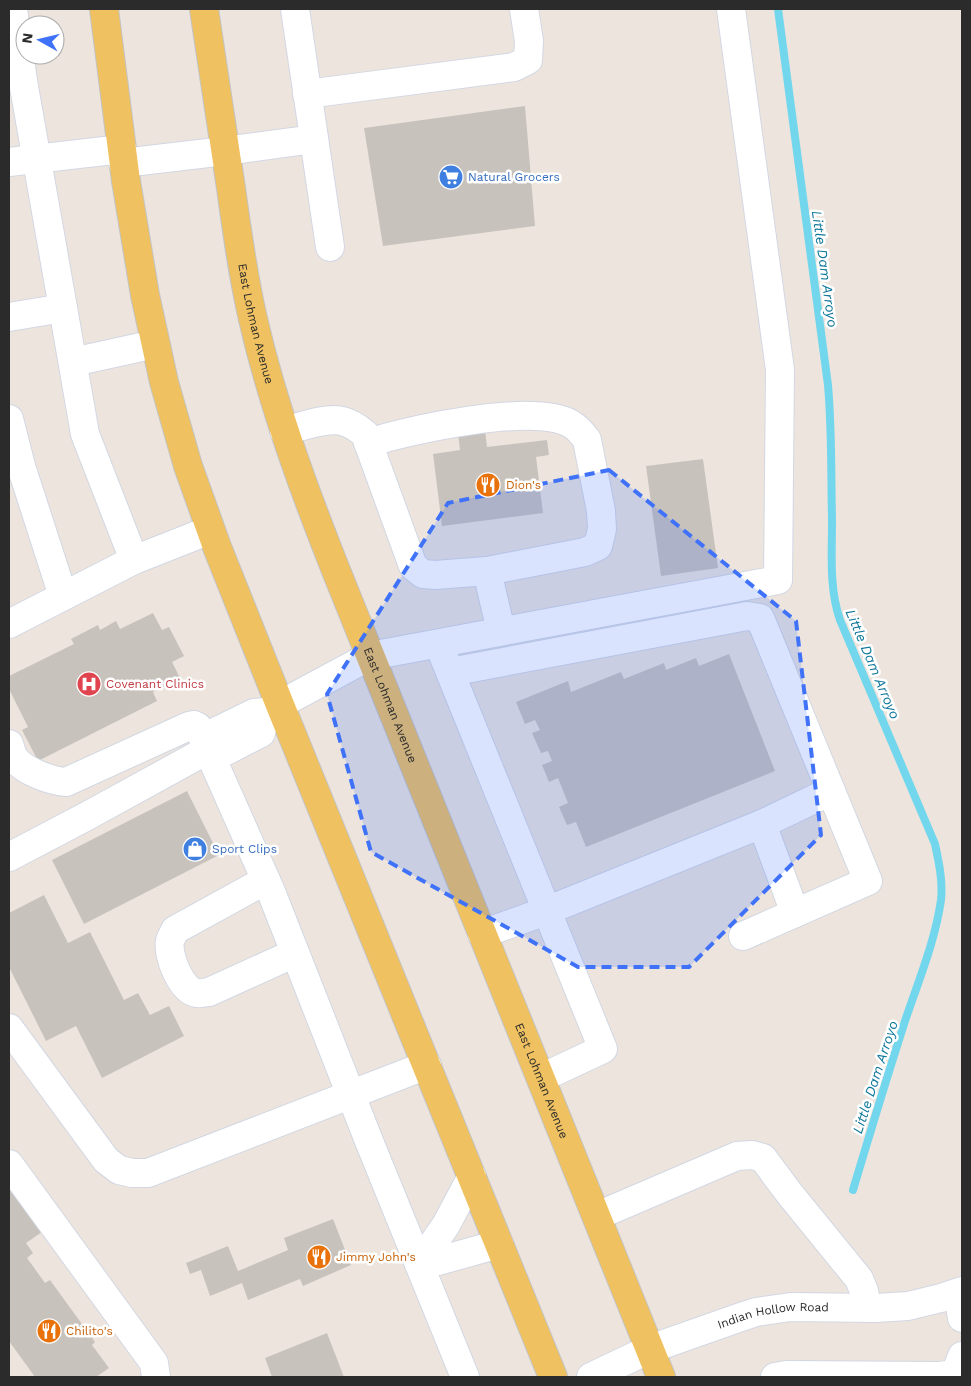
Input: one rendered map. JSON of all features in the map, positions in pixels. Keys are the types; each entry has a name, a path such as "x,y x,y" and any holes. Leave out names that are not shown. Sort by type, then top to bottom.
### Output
{"main road":[{"path":"104,9 123,156 143,286 174,423 188,466 273,708 426,1065 553,1377"},
{"name":"East Lohman Avenue","path":"204,9 244,273 253,318 275,404 284,431 314,515 370,656 661,1377"}],"street":[{"path":"13,9 84,434 134,560"},
{"path":"295,9 330,248"},
{"path":"307,94 514,67 528,60 529,41 524,9"},
{"path":"9,857 208,749 224,752 261,734 273,708 370,656 778,580 780,370 731,9"},
{"path":"9,162 37,159 225,152 314,139"},
{"path":"9,316 63,308"},
{"path":"73,362 155,344"},
{"path":"284,431 330,420 342,421 356,426 365,434 368,443 413,566 423,574 435,575 487,570 585,552 598,546 602,529 601,512 586,440 580,430 569,423 549,417 522,415 464,422 397,434 368,443"},
{"path":"9,419 21,466 64,596"},
{"path":"9,624 134,560 210,530"},
{"path":"487,570 501,631"},
{"path":"450,672 747,616 760,618 868,881 743,936"},
{"path":"438,643 603,1049 541,1078"},
{"path":"9,744 15,759 27,769 52,780 66,782 189,726 198,727 266,880 464,1377"},
{"path":"482,934 546,911 762,824 831,791"},
{"path":"762,824 795,913"},
{"path":"266,880 175,930 170,940 170,954 176,972 187,987 196,993 209,992 295,953"},
{"path":"9,1028 106,1160 119,1170 132,1173 148,1173 426,1065"},
{"path":"597,1216 737,1156 752,1155 763,1158 859,1279 868,1308"},
{"path":"9,1164 154,1363 156,1377"},
{"path":"418,1264 446,1225 472,1176"},
{"path":"418,1264 438,1261 500,1244"},
{"name":"Indian Hollow Road","path":"591,1377 650,1349 756,1312 790,1307 892,1308 961,1300"},
{"path":"774,1377 786,1375 940,1376 958,1369"}],"highlighted area":[{"path":"609,470 796,621 821,835 689,967 578,967 371,852 327,694 448,503"}],"building":[{"name":"Natural Grocers","path":"525,106 535,226 383,246 364,128"},
{"name":"Dion's","path":"485,430 487,447 547,440 549,455 536,457 543,513 442,526 433,454 460,450 458,434"},
{"path":"703,459 718,568 661,576 646,466"},
{"name":"Covenant Clinics","path":"153,613 162,630 169,627 184,656 172,662 180,678 153,692 157,701 38,761 22,730 28,727 9,689 9,676 74,644 71,639 98,625 100,630 116,621 120,629"},
{"path":"729,654 775,771 586,847 576,822 567,825 559,807 568,803 558,778 549,782 542,765 552,761 548,751 541,753 532,733 540,730 535,720 525,724 516,702 568,681 571,692 621,672 624,679 664,663 666,670 696,658 699,666"},
{"path":"187,791 219,855 84,924 52,860"},
{"path":"44,895 68,943 90,932 124,1000 138,993 150,1015 169,1006 184,1036 102,1078 76,1026 46,1041 9,967 9,913"},
{"path":"9,1187 42,1232 26,1243 33,1253 27,1258 45,1283 50,1280 95,1342 92,1345 109,1368 96,1377 35,1377 9,1341"},
{"path":"333,1219 351,1265 303,1286 300,1279 248,1300 242,1283 210,1296 201,1270 190,1274 186,1263 228,1246 238,1271 288,1250 284,1238"},
{"path":"327,1333 344,1377 272,1377 265,1358"}],"waterway":[{"name":"Little Dam Arroyo","path":"778,9 828,385 831,453 832,571 836,608 935,844 941,879 941,900 930,946 898,1042 853,1190"}],"place":[{"name":"Natural Grocers","path":"451,177"},
{"name":"Dion's","path":"488,485"},
{"name":"Covenant Clinics","path":"89,684"},
{"name":"Sport Clips","path":"195,849"},
{"name":"Jimmy John's","path":"319,1257"},
{"name":"Chilito's","path":"49,1331"}]}
